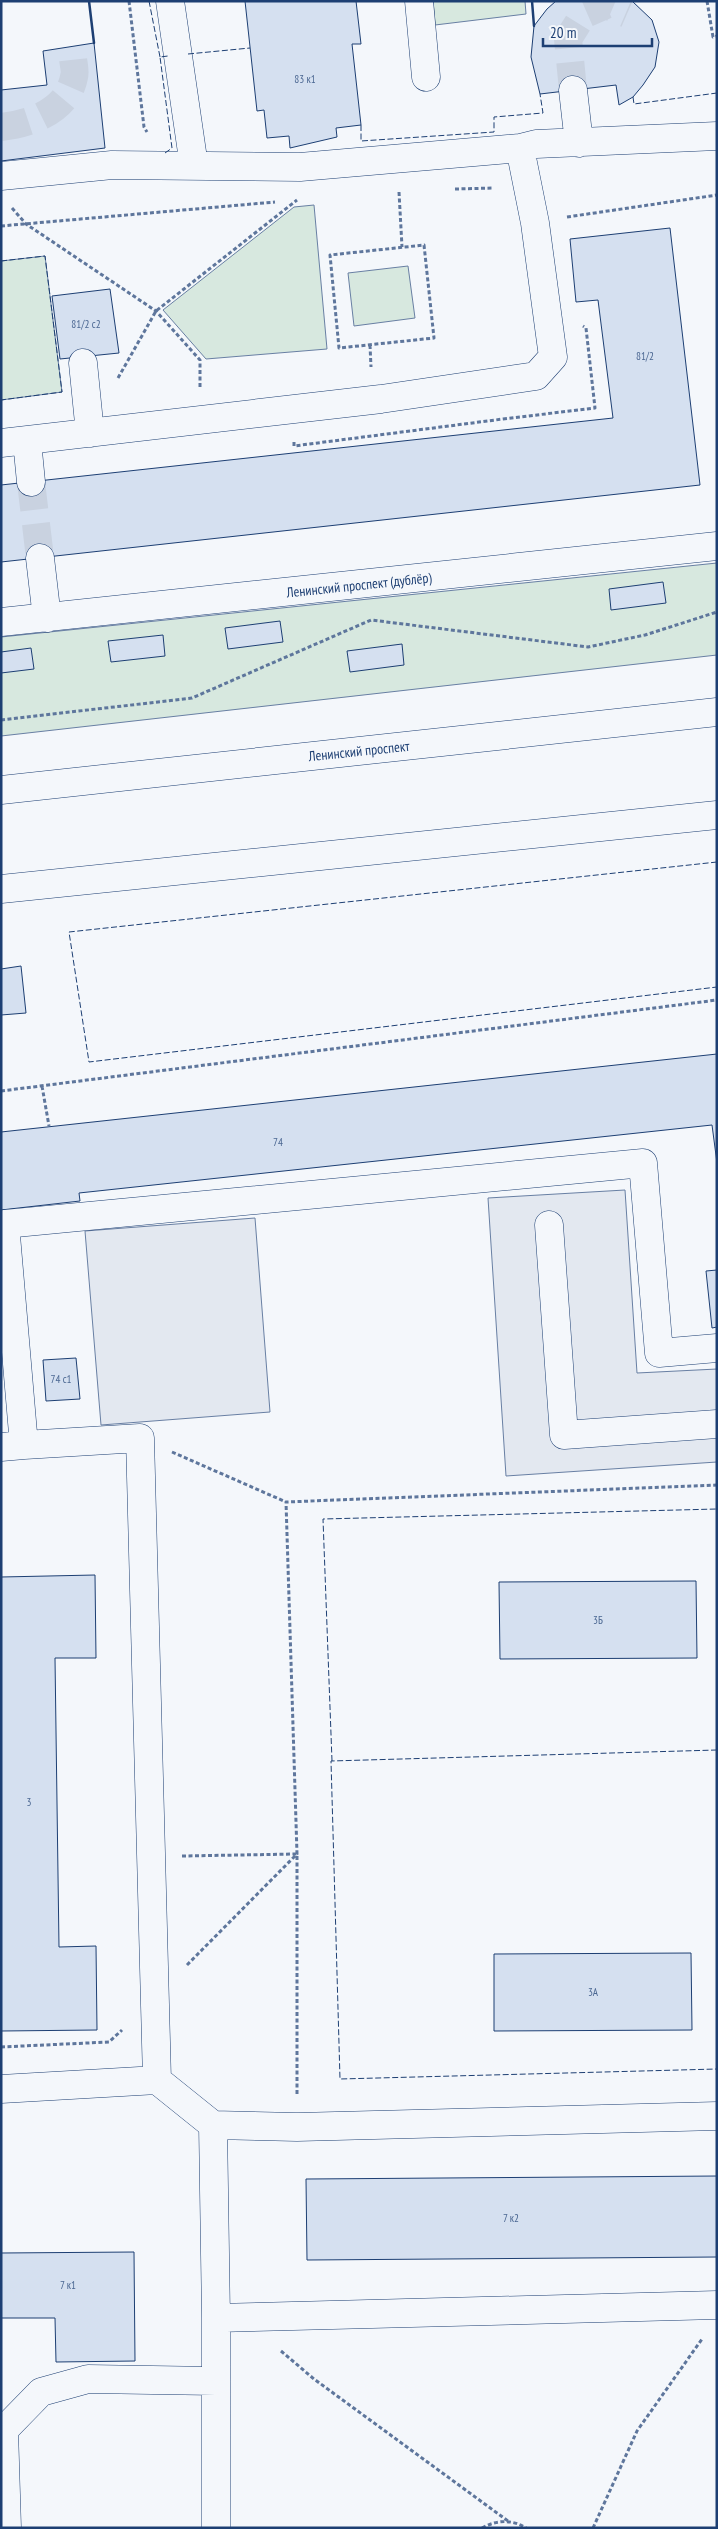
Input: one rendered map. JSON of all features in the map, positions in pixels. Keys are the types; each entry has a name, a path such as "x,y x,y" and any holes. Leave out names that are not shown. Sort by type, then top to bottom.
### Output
{"main road":[{"path":"170,1 194,166"},
{"path":"418,1 426,77"},
{"path":"573,90 579,143"},
{"path":"1,176 112,165 300,167 520,148 536,144 717,136"},
{"path":"32,482 14,442 381,400 536,376 553,357 535,223 526,186 520,148"},
{"path":"83,363 90,433"},
{"name":"Ленинский проспект (дублёр)","path":"1,622 717,546"},
{"path":"40,558 46,618"},
{"name":"Ленинский проспект","path":"1,790 717,712"},
{"path":"1,889 717,815"},
{"path":"157,2080 140,1438 13,1446 5,1224 643,1163 659,1353 717,1348"},
{"path":"549,1225 564,1435 717,1424"},
{"path":"1,2089 157,2080 213,2125 297,2128 717,2116"},
{"path":"213,2125 229,2318 216,2381 216,2528"},
{"path":"229,2318 717,2305"},
{"path":"7,2528 4,2430 41,2392 88,2379 216,2381"}],"path":[{"path":"129,1 144,127 165,165"},
{"path":"707,1 713,37 717,36"},
{"path":"448,189 526,186 557,218 717,196"},
{"path":"400,191 402,248"},
{"path":"390,192 409,191"},
{"path":"288,201 307,199"},
{"path":"114,385 156,311 297,200"},
{"path":"1,226 278,202"},
{"path":"26,224 156,311 200,360 199,420"},
{"path":"424,245 434,338 339,348 330,255 402,248 424,245"},
{"path":"1,720 192,698 372,620 588,647 645,635 717,612"},
{"path":"1,1091 717,1000"},
{"path":"42,1086 50,1126"},
{"path":"140,1438 286,1502 717,1485"},
{"path":"286,1502 297,1854 297,2128"},
{"path":"152,1857 297,1854"},
{"path":"1,2047 109,2042 297,1854"},
{"path":"229,2318 508,2521 526,2528"},
{"path":"593,2528 637,2431 705,2334"},
{"path":"482,2528 495,2522 508,2521"}],"shaded area":[{"path":"433,1 525,1 526,14 435,25"},
{"path":"314,205 327,349 206,359 163,310 294,207"},
{"path":"45,256 62,392 1,400 1,261"},
{"path":"408,266 415,318 354,326 348,273"},
{"path":"717,563 717,655 1,736 1,637"},
{"path":"625,1190 637,1373 717,1369 717,1462 506,1476 488,1198"},
{"path":"255,1218 270,1412 101,1425 85,1231"}],"building":[{"path":"245,1 356,1 361,44 352,44 361,125 336,128 337,137 290,148 289,136 267,138 264,110 257,111"},
{"path":"556,1 632,1 652,20 659,42 655,67 633,97 619,105 616,85 540,94 531,57 534,26"},
{"path":"94,43 105,148 1,161 1,90 47,85 43,51"},
{"path":"670,228 700,485 1,562 1,485 613,418 598,300 576,302 570,239"},
{"path":"110,289 119,353 60,359 52,296"},
{"path":"663,582 666,603 611,610 609,589"},
{"path":"280,621 283,642 228,649 225,628"},
{"path":"163,635 165,656 111,662 108,641"},
{"path":"402,644 404,665 350,672 347,651"},
{"path":"31,648 34,669 1,673 1,652"},
{"path":"21,966 26,1013 1,1015 1,969"},
{"path":"717,1054 717,1163 712,1125 79,1193 80,1201 1,1210 1,1132"},
{"path":"717,1270 717,1327 712,1328 706,1271"},
{"path":"76,1358 80,1399 46,1401 43,1360"},
{"path":"95,1575 96,1658 55,1658 59,1947 96,1946 97,2030 1,2031 1,1577"},
{"path":"696,1581 697,1658 500,1659 499,1582"},
{"path":"691,1953 692,2030 494,2031 494,1954"},
{"path":"717,2176 717,2257 307,2260 306,2179"},
{"path":"134,2252 135,2361 56,2362 55,2318 1,2318 1,2253"}],"tunnel":[{"path":"573,90 568,39 583,15 606,5 627,14"},
{"path":"1,127 36,119 56,107 70,88 75,75 73,57"},
{"path":"31,482 40,558"}],"fence":[{"path":"149,1 160,57"},
{"path":"188,54 250,48"},
{"path":"165,153 172,148 160,57 168,56"},
{"path":"633,97 634,104 717,93"},
{"path":"361,125 361,141 494,132 494,117 543,113 540,94"},
{"path":"1,261 45,256 62,392 1,400"},
{"path":"717,862 69,932 89,1062 717,987"},
{"path":"332,1761 323,1519 717,1509"},
{"path":"717,1750 331,1761 340,2079 717,2069"}],"wall":[{"path":"89,1 94,43"},
{"path":"532,1 534,26"}]}
